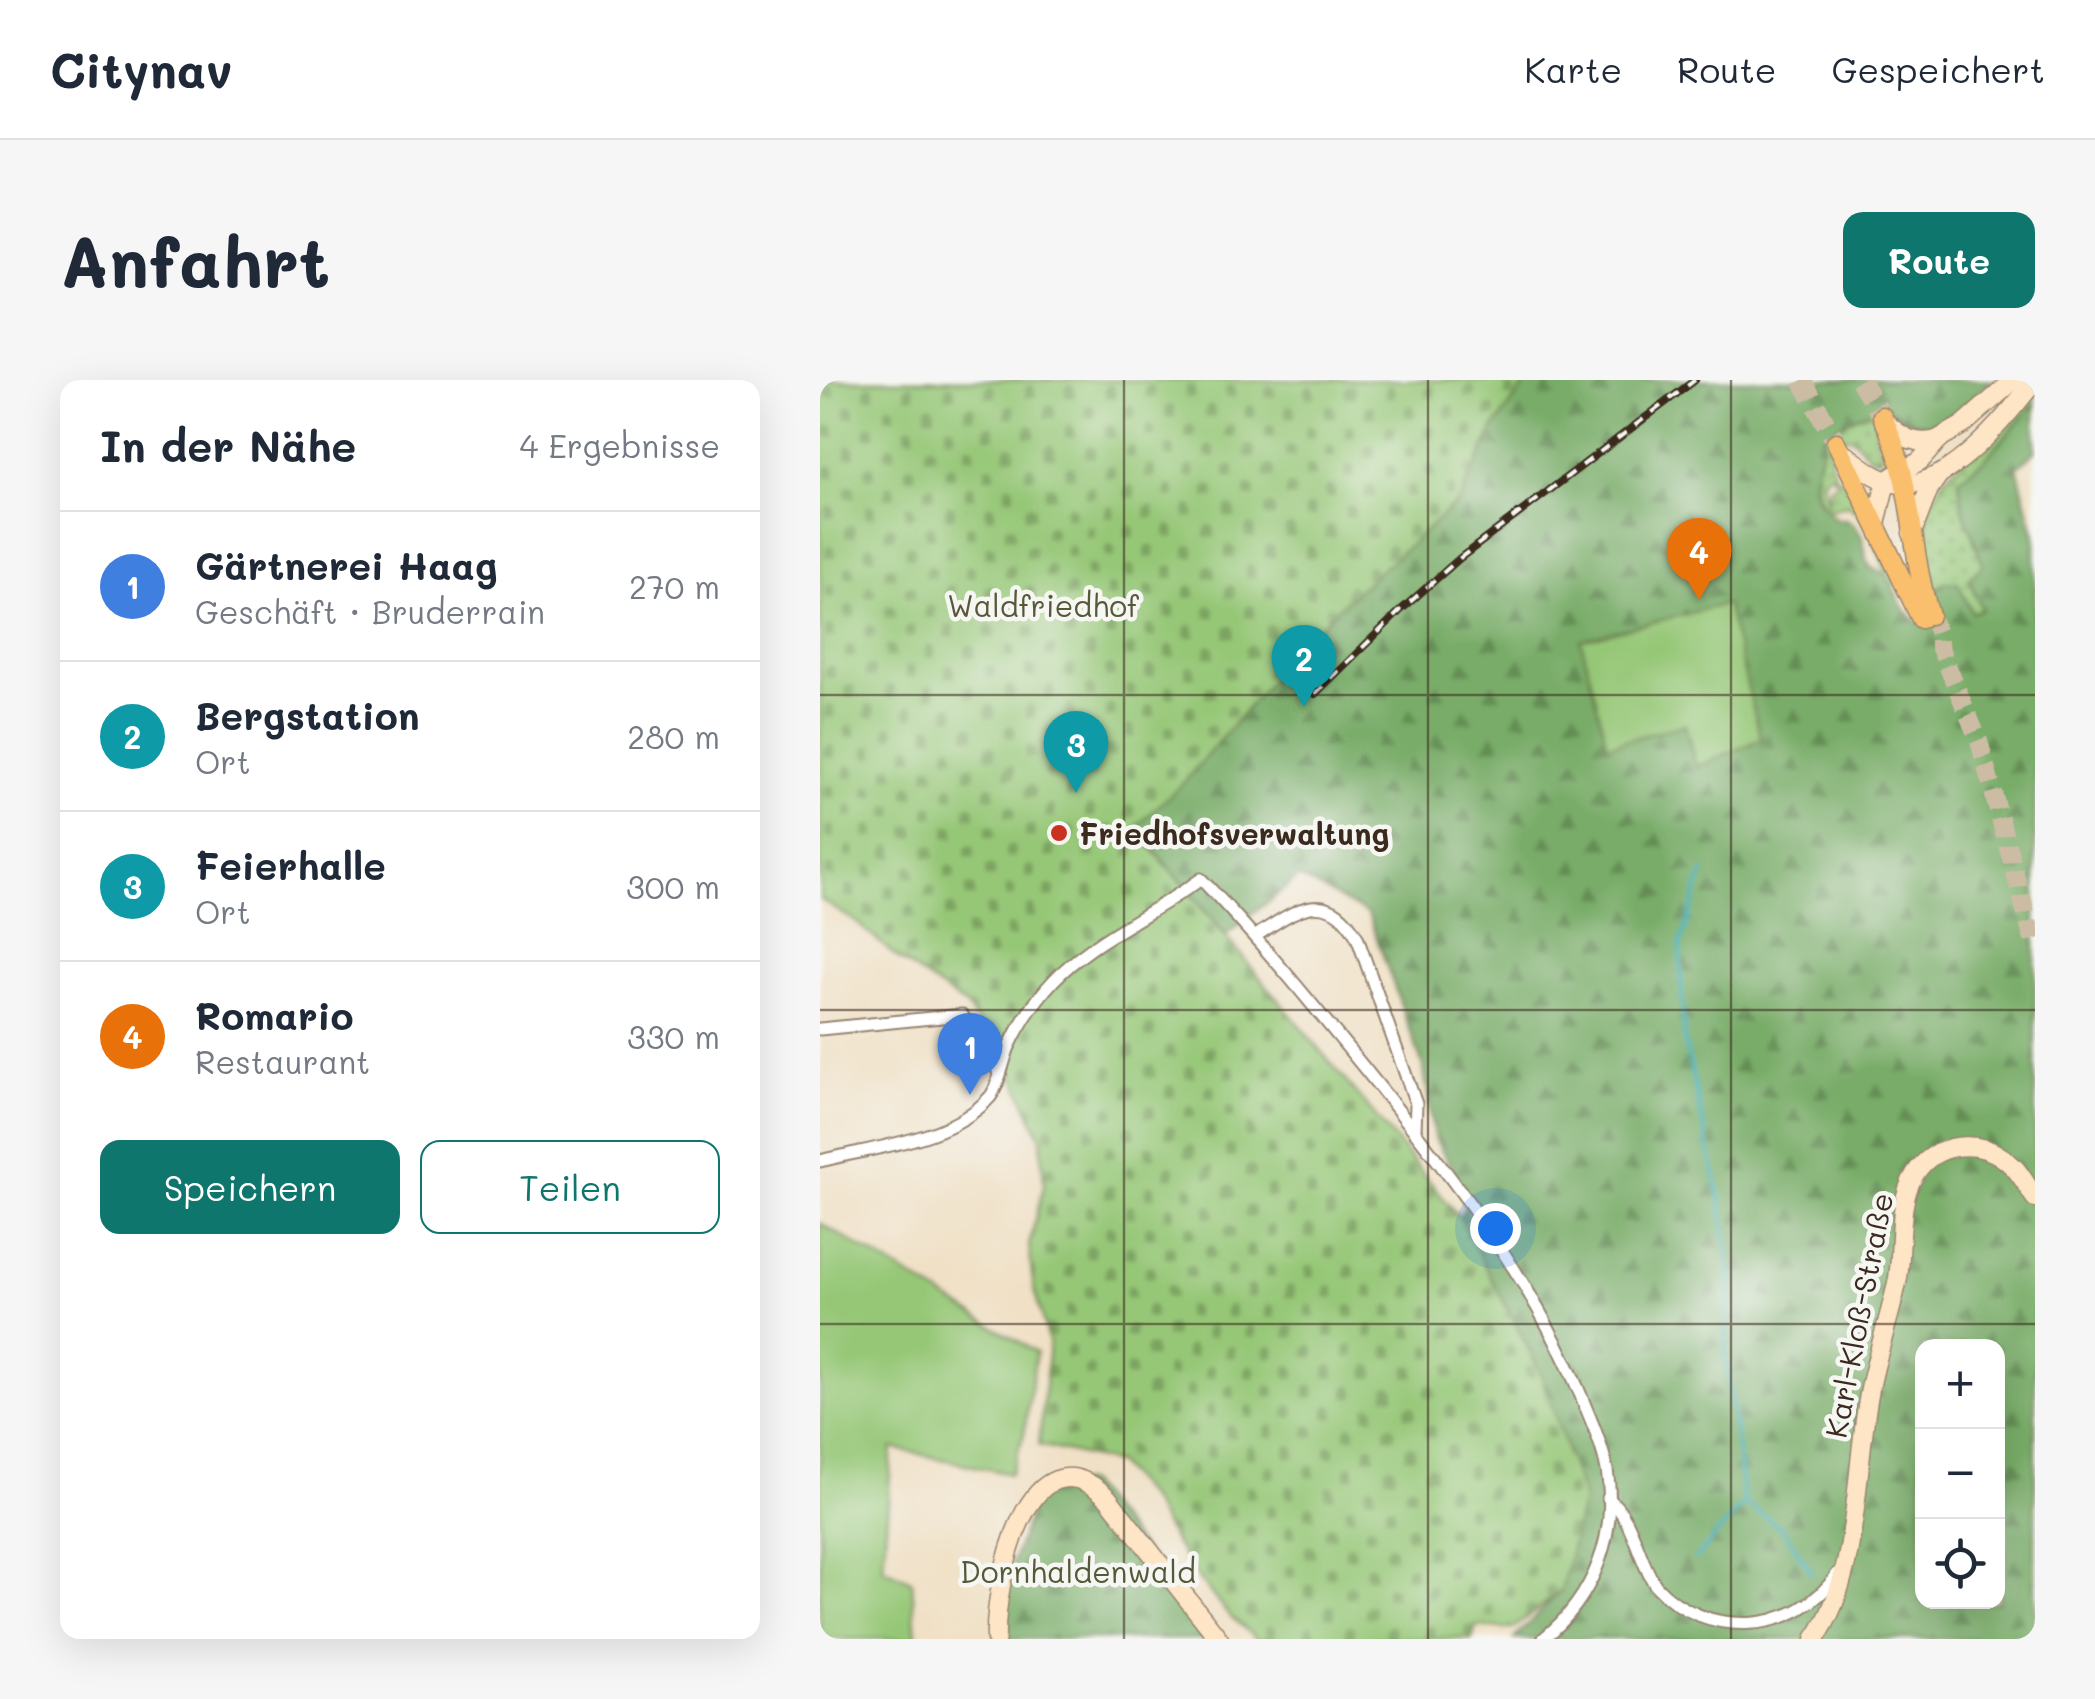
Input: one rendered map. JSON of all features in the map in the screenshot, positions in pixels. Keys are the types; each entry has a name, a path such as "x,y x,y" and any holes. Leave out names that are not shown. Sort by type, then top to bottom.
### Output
{"main road":[{"path":"1876,524 1881,500 1899,479 1940,438 1963,425 2014,380"},
{"path":"1912,532 1929,488 1938,476 1989,433 2035,380"},
{"path":"1938,476 1899,479 1838,447 1926,617 1912,532 1899,479 1883,419 1898,434 1916,442 1940,438"},
{"name":"Karl-Kloß-Straße","path":"1815,1639 1836,1602 1847,1560 1870,1386 1898,1278 1908,1191 1916,1174 1944,1150 1976,1146 2007,1160 2035,1198"},
{"path":"996,1639 1006,1569 1027,1506 1048,1483 1068,1478 1086,1482 1108,1498 1219,1639"}],"street":[{"path":"820,1161 904,1143 934,1132 992,1096 1010,1044 1060,974 1100,943 1202,879 1256,936 1414,1130 1546,1319 1565,1358 1604,1455 1608,1498 1599,1564 1589,1590 1543,1639"},
{"path":"1256,936 1297,909 1318,906 1344,917 1357,937 1416,1104 1414,1130"},
{"path":"820,1029 962,1015 999,1072"},
{"path":"1608,1498 1628,1524 1648,1573 1662,1594 1680,1613 1718,1628 1762,1630 1797,1615 1825,1592 1847,1560"}],"green space":[{"name":"Waldfriedhof","path":"820,380 1528,380 1494,428 1459,501 1341,605 1293,654 1185,781 1135,828 1460,1218 1540,1371 1583,1499 1561,1590 1513,1629 1476,1626 1472,1639 1257,1639 1229,1615 1192,1571 1148,1498 1116,1463 1039,1445 1049,1344 1033,1285 1029,1245 1044,1185 1041,1138 1009,1065 966,1006 820,899"},
{"path":"1528,380 1993,380 1940,421 1915,422 1884,407 1858,415 1826,434 1813,482 1817,499 1836,519 1846,519 1856,527 1871,568 1886,574 1903,608 1918,623 1937,613 1937,590 1944,583 1957,582 1972,613 1982,609 1969,579 1983,565 1962,506 1959,479 1985,459 2035,403 2035,452 2017,467 2035,536 2035,1639 1514,1639 1561,1590 1540,1371 1460,1218 1468,1197 1434,1137 1424,1069 1368,914 1299,877 1226,935 1135,827 1185,781 1293,654 1341,605 1459,501 1494,428","holes":["1685,724 1761,738 1696,767"]},
{"path":"2035,386 2035,403 1985,459 1959,479 1962,506 1983,565 1982,609 1972,613 1957,582 1944,583 1937,590 1931,572 1926,569 1927,512 1943,480"},
{"path":"1884,407 1917,423 1932,423 1918,426 1890,412 1876,420 1882,454 1879,459 1869,456 1853,438 1836,439 1830,456 1837,479 1830,474 1822,480 1828,503 1829,488 1845,474 1897,583 1892,586 1863,520 1847,505 1827,510 1815,483 1825,434 1858,415"},
{"path":"1726,604 1761,739 1696,767 1685,724 1607,745 1581,640"},
{"path":"820,1223 1036,1352 1024,1434 1010,1474 892,1448 883,1568 912,1581 916,1639 820,1639"},
{"name":"Dornhaldenwald","path":"1086,1482 1219,1639 996,1639 999,1600 1038,1490"}],"waterway":[{"path":"1695,1559 1744,1503 1725,1353 1731,1278 1721,1202 1684,1039 1680,946 1703,872"},
{"path":"1744,1503 1783,1529 1812,1573"}],"tunnel":[{"path":"1802,380 1836,442"},
{"path":"1860,380 1882,416"},
{"path":"1930,615 1979,741 2035,947"}],"railway":[{"path":"1315,694 1460,558 1695,380"}],"place":[{"name":"Romario","path":"1699,600"},
{"name":"Bergstation","path":"1304,707"},
{"name":"Feierhalle","path":"1076,793"},
{"name":"Friedhofsverwaltung","path":"1059,833"},
{"name":"Gärtnerei Haag","path":"970,1095"}]}
